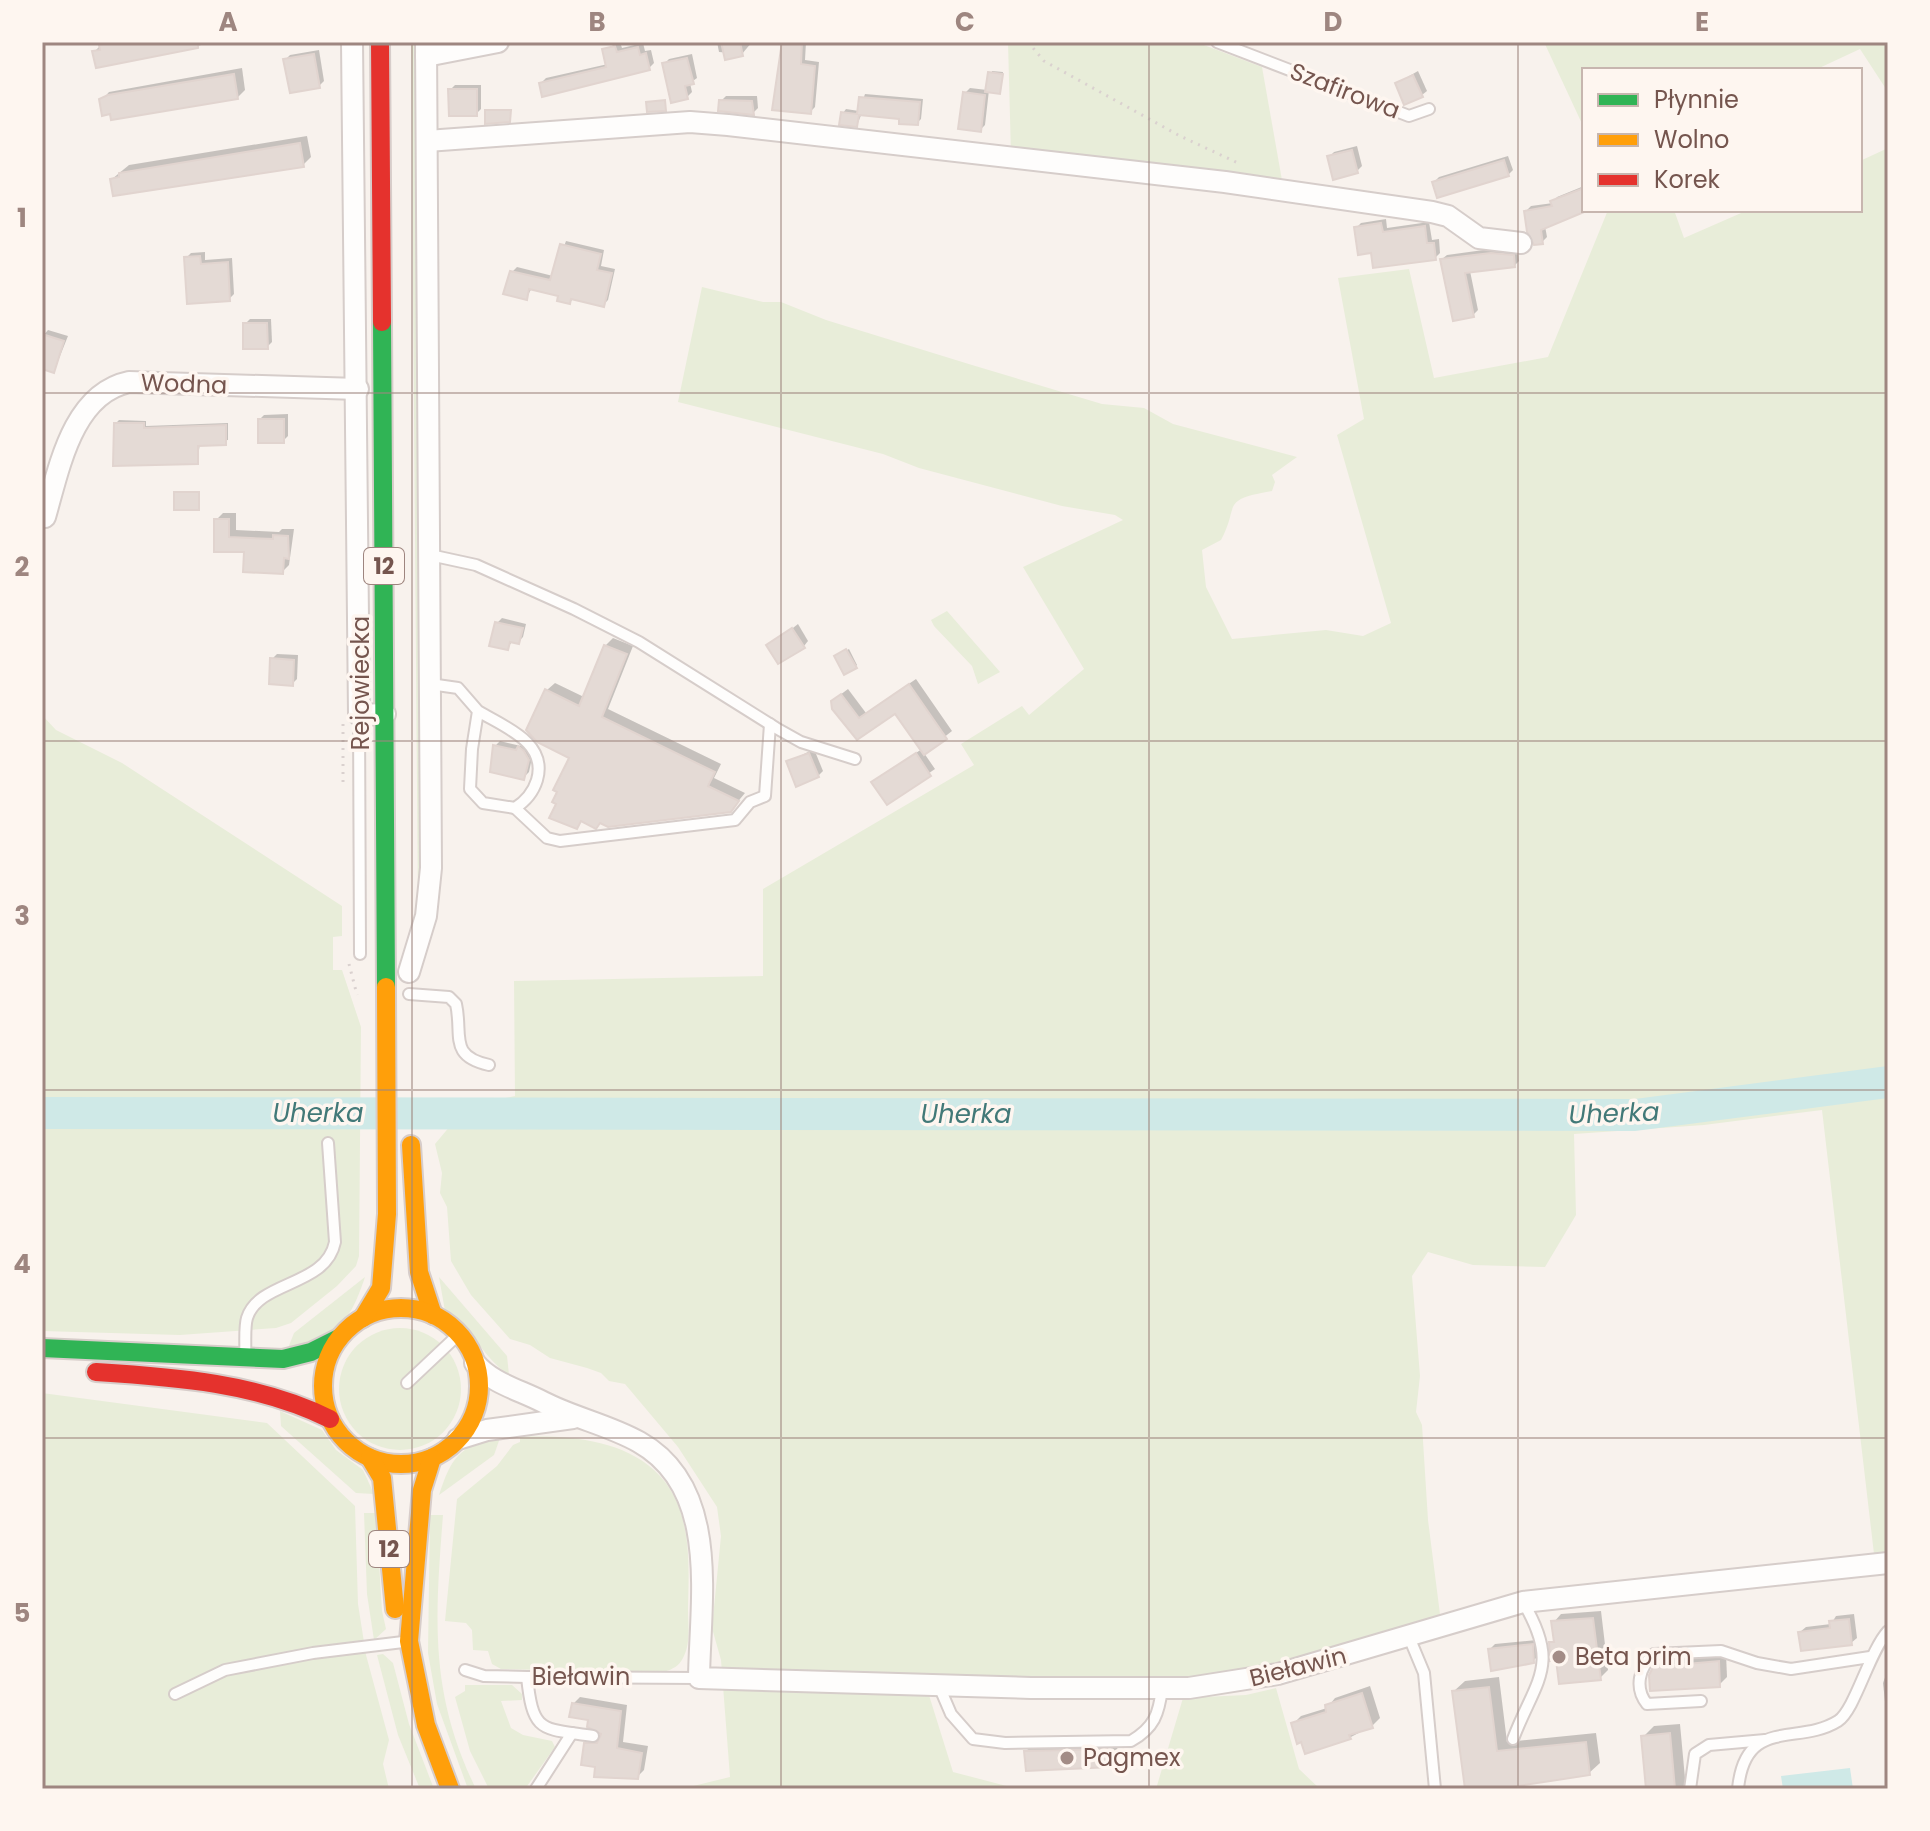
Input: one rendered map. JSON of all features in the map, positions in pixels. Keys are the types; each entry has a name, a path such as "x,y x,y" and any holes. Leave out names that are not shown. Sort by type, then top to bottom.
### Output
{"main road":[{"name":"Rejowiecka","path":"363,1318 381,1288 385,1272 387,1136 380,42"},
{"path":"408,895 409,1002"},
{"path":"410,1133 419,1272 433,1315"},
{"name":"12","path":"390,1309 433,1315 459,1334 475,1363 478,1395 471,1418 458,1439 432,1458 401,1464 370,1458 346,1442 330,1419 323,1394 324,1369 339,1338 363,1318 390,1309"},
{"path":"42,1348 245,1358 294,1357 339,1338"},
{"path":"77,1371 134,1374 234,1389 289,1401 330,1419"},
{"name":"12","path":"370,1458 382,1478 391,1596 409,1641 426,1725 450,1789"},
{"name":"12","path":"409,1641 422,1490 432,1458"}],"street":[{"path":"352,42 359,715 385,714"},
{"path":"409,972 426,916 431,868 426,49 498,42"},
{"path":"427,141 690,122 728,125 1237,184 1432,212 1448,216 1479,238 1521,243"},
{"name":"Wodna","path":"45,517 65,446 80,420 110,386 129,382 358,389"},
{"path":"475,1363 488,1376 573,1418 630,1437 651,1450 671,1469 687,1496 697,1522 700,1547 699,1678"},
{"path":"458,1439 487,1430 573,1418"},
{"name":"Bieławin","path":"699,1678 939,1686 1162,1688 1278,1674 1523,1602 1888,1563"}],"lane":[{"name":"Szafirowa","path":"1217,42 1409,116 1429,109"},
{"path":"430,555 476,565 639,642 801,742 855,759"},
{"path":"430,684 458,688 478,711 527,742 539,760 533,791 515,808"},
{"path":"478,711 470,789 483,803 515,808 547,838 560,841 735,820 750,802 765,796 770,724"},
{"path":"359,715 360,954"},
{"path":"409,1002 449,997 456,1004 458,1044 462,1052 489,1065"},
{"path":"245,1358 247,1317 259,1302 321,1267 332,1257 335,1242 328,1143"},
{"path":"407,1383 459,1334"},
{"path":"1513,1739 1525,1709 1539,1686 1544,1661 1540,1630 1523,1602"},
{"path":"1690,1789 1695,1754 1709,1745 1765,1740 1840,1720 1849,1710 1870,1657 1888,1631"},
{"path":"1409,1637 1424,1673 1435,1789"},
{"path":"175,1694 225,1670 313,1653 409,1641"},
{"path":"1701,1701 1647,1704 1640,1688 1640,1674 1646,1661 1654,1654 1721,1651 1757,1663 1791,1669 1870,1657"},
{"name":"Bieławin","path":"465,1670 484,1676 699,1678"},
{"path":"527,1677 532,1716 545,1729 593,1736"},
{"path":"939,1686 951,1714 973,1739 1005,1743 1131,1741 1149,1731 1159,1711 1162,1688"},
{"path":"536,1789 572,1733"},
{"path":"1738,1789 1745,1758 1765,1740"}],"path":[{"path":"1028,42 1044,61 1085,85 1240,164"}],"green space":[{"path":"411,42 420,42 427,812 418,910"},
{"path":"1008,42 1196,42 1262,67 1283,186 1011,155"},
{"path":"1544,42 1888,42 1888,92 1860,49 1819,68 1582,68 1582,124"},
{"path":"1888,148 1888,1552 1874,1554 1822,1110 1704,1125 1574,1134 1576,1215 1545,1267 1473,1265 1428,1252 1412,1276 1420,1376 1416,1412 1422,1425 1428,1520 1441,1622 1279,1668 1202,1677 932,1677 928,1692 953,1772 1018,1789 681,1789 730,1777 721,1660 712,1628 721,1536 717,1507 678,1447 625,1384 609,1381 601,1373 587,1368 550,1358 530,1345 510,1339 471,1295 451,1261 447,1207 440,1193 442,1173 435,1144 466,1107 515,1096 514,981 763,976 763,889 974,765 961,744 1022,706 1029,715 1084,669 1023,567 1123,520 1115,515 1062,506 919,468 883,454 678,402 702,287 763,302 781,302 826,320 972,365 1102,404 1144,408 1173,424 1297,457 1272,475 1275,482 1272,491 1238,501 1221,540 1202,550 1206,587 1232,639 1326,630 1363,636 1391,623 1337,435 1364,419 1338,278 1409,269 1434,378 1548,357 1607,212 1675,212 1684,238 1743,212 1862,212 1862,160"},
{"path":"947,611 1000,672 978,684 972,666 931,620"},
{"path":"42,715 56,730 122,763 342,906 342,936 333,937 333,970 342,970 361,1027 359,1256 356,1266 337,1286 291,1323 276,1328 180,1335 42,1331"},
{"path":"365,1277 353,1307 339,1326 318,1338 288,1348 294,1333"},
{"path":"439,1277 507,1356 509,1375 445,1311"},
{"path":"400,1328 423,1332 443,1346 457,1366 461,1389 457,1412 443,1432 423,1446 400,1450 377,1446 357,1432 343,1412 339,1389 343,1366 357,1346 377,1332"},
{"path":"42,1393 267,1423 355,1506 358,1604 366,1655 389,1740 383,1764 389,1789 42,1789"},
{"path":"280,1411 322,1430 336,1450 363,1470 374,1494 356,1493 281,1426"},
{"path":"520,1437 573,1438 609,1445 640,1460 667,1484 682,1517 689,1572 688,1641 686,1653 675,1667 664,1672 501,1669 492,1664 488,1651 473,1650 472,1630 466,1623 445,1621 457,1499 497,1466 513,1445 520,1442"},
{"path":"500,1438 494,1455 439,1495 448,1471 459,1455 475,1445"},
{"path":"364,1513 376,1513 382,1611 386,1629 374,1640 367,1594"},
{"path":"430,1515 443,1515 438,1622 443,1687 461,1754 476,1789 468,1789 437,1704 428,1653"},
{"path":"383,1654 393,1663 409,1724 434,1789 420,1789 398,1735 377,1655"},
{"path":"465,1685 512,1685 522,1694 522,1700 501,1701 511,1728 523,1735 552,1741 555,1747 525,1789 489,1789 470,1751 455,1697 465,1691"},
{"path":"1276,1688 1299,1769 1320,1789 1156,1789 1183,1698 1246,1695"}],"water":[{"path":"1850,1768 1853,1789 1783,1789 1781,1776"}],"building":[{"path":"111,42 198,42 198,48 96,68 92,51 100,50 99,45"},
{"path":"721,42 740,42 743,56 725,60"},
{"path":"782,42 802,42 801,64 815,66 811,114 772,110"},
{"path":"615,46 617,52 638,47 640,55 646,53 650,70 542,97 539,83 606,67 602,49"},
{"path":"314,54 320,88 290,93 283,59"},
{"path":"687,58 694,84 685,86 688,99 671,103 662,63"},
{"path":"988,72 1003,74 1000,94 985,92"},
{"path":"234,74 238,99 111,120 110,114 102,116 99,99 108,95"},
{"path":"1413,75 1423,97 1404,105 1395,83"},
{"path":"448,89 477,89 477,116 449,116"},
{"path":"963,92 985,95 981,132 958,129"},
{"path":"859,97 920,102 918,125 899,124 899,119 859,115 857,127 839,125 841,112 857,114"},
{"path":"665,100 666,111 647,112 646,102"},
{"path":"719,100 752,101 754,115 718,111"},
{"path":"485,110 511,110 510,122 485,124"},
{"path":"300,143 304,167 113,196 110,179 119,177 119,173"},
{"path":"1352,150 1358,173 1333,180 1327,156"},
{"path":"1504,160 1509,176 1437,198 1432,182"},
{"path":"1582,189 1584,212 1541,230 1543,244 1534,245 1527,232 1524,211 1552,206 1550,201"},
{"path":"1381,223 1383,232 1425,226 1427,243 1434,243 1436,260 1373,268 1371,253 1358,255 1354,227"},
{"path":"560,244 601,254 597,270 612,273 604,307 571,299 570,304 557,301 558,296 529,289 527,300 503,294 510,271 550,280"},
{"path":"1491,253 1514,255 1515,267 1465,273 1474,317 1453,321 1440,259"},
{"path":"200,256 201,264 228,262 230,301 187,304 184,257"},
{"path":"243,323 267,323 268,349 243,349"},
{"path":"42,334 64,341 54,373 42,369"},
{"path":"258,419 284,419 284,443 258,443"},
{"path":"114,423 144,423 144,428 226,425 226,445 198,446 198,464 113,466"},
{"path":"174,492 199,492 199,510 174,510"},
{"path":"214,519 229,519 229,537 273,539 273,535 288,536 289,559 284,558 283,574 243,572 244,552 214,552"},
{"path":"495,622 523,628 519,644 510,642 508,650 489,646"},
{"path":"792,628 805,648 778,664 766,645"},
{"path":"604,645 627,654 602,717 715,772 708,786 739,801 731,812 608,827 600,823 596,829 581,821 577,829 549,818 556,804 552,802 557,792 553,790 569,758 537,742 526,730 545,689 579,706"},
{"path":"846,649 857,668 844,675 834,656"},
{"path":"270,658 294,660 293,686 269,684"},
{"path":"909,684 947,739 924,755 895,714 857,740 832,709 831,701 841,694 859,718"},
{"path":"493,745 516,750 518,746 524,751 529,760 524,780 490,772"},
{"path":"809,753 819,777 796,787 786,761"},
{"path":"916,753 931,776 887,805 871,782"},
{"path":"1593,1618 1601,1680 1559,1684 1556,1660 1550,1661 1549,1642 1554,1642 1551,1621"},
{"path":"1849,1619 1852,1645 1801,1651 1798,1632 1830,1628 1829,1621"},
{"path":"1533,1644 1534,1663 1491,1671 1488,1649"},
{"path":"1719,1661 1720,1687 1650,1691 1649,1675 1653,1667"},
{"path":"1489,1687 1497,1751 1586,1742 1590,1775 1498,1789 1465,1789 1452,1691"},
{"path":"1362,1693 1373,1728 1349,1735 1351,1739 1305,1754 1301,1742 1297,1744 1291,1723 1326,1712 1325,1705"},
{"path":"572,1703 621,1711 617,1748 642,1753 638,1779 594,1777 595,1767 581,1765 584,1743 597,1743 601,1734 587,1727 588,1720 569,1717"},
{"path":"1670,1733 1675,1789 1646,1789 1641,1736"},
{"path":"1110,1749 1111,1767 1026,1771 1024,1751"}],"waterway":[{"name":"Uherka","path":"42,1113 1635,1115 1888,1082"}],"traffic: fast":[{"path":"382,322 386,987"},
{"path":"42,1348 283,1359 311,1352 339,1338"}],"traffic: slow":[{"path":"363,1318 381,1288 387,1214 386,987"},
{"path":"411,1145 419,1272 433,1315"},
{"path":"401,1308 431,1314 456,1331 473,1356 479,1386 473,1416 456,1441 431,1458 401,1464 371,1458 346,1441 329,1416 323,1386 329,1356 346,1331 371,1314 401,1308"},
{"path":"370,1458 382,1478 395,1609"},
{"path":"432,1458 422,1490 409,1641 426,1725 450,1789"}],"traffic: jam":[{"path":"380,42 382,322"},
{"path":"96,1372 216,1384 274,1397 330,1419"}],"place":[{"name":"Beta prim","path":"1559,1657"},
{"name":"Pagmex","path":"1067,1758"}]}
